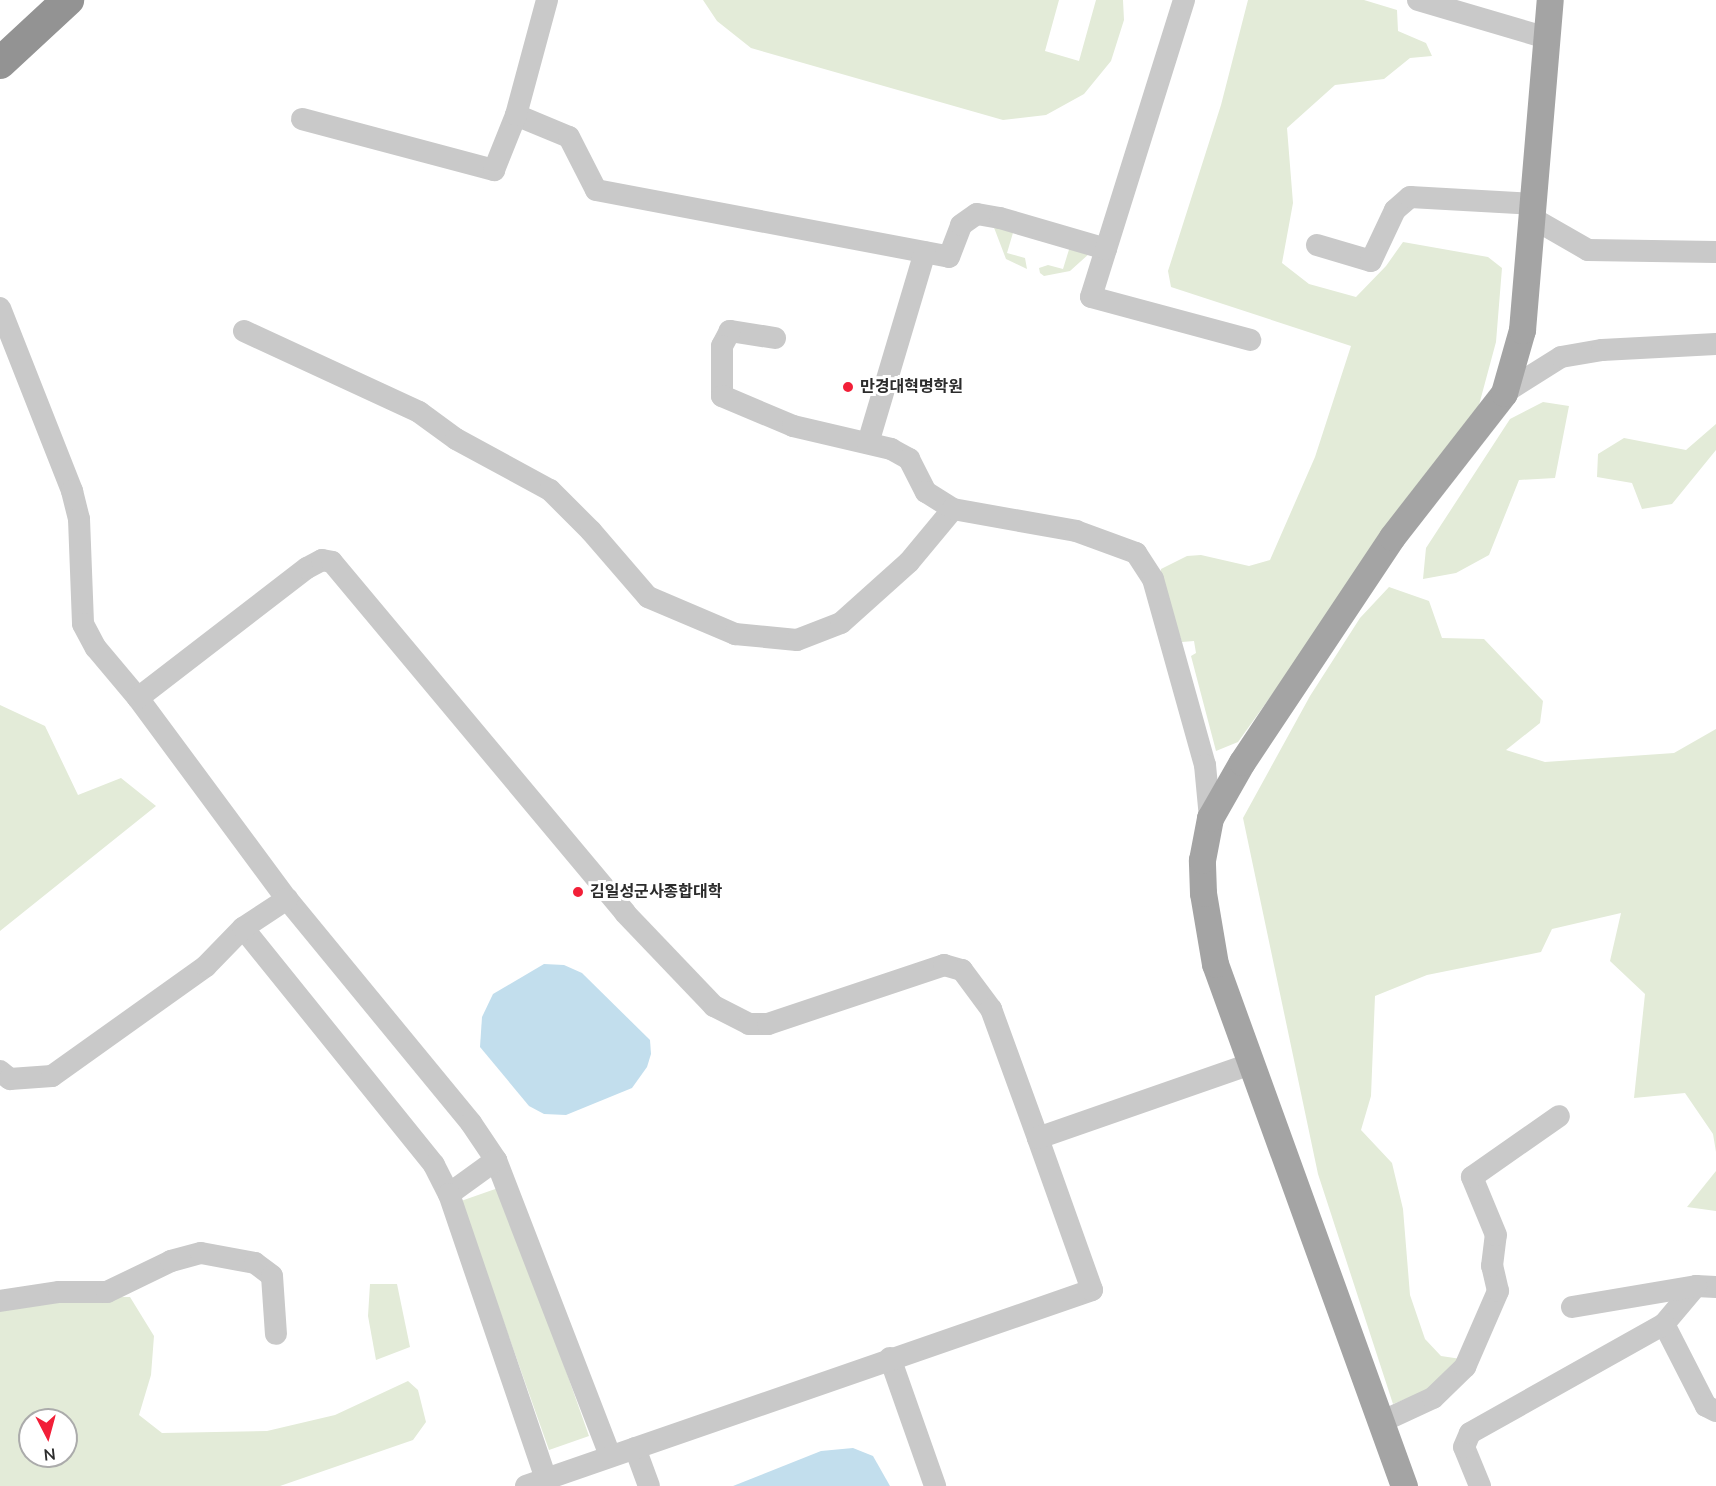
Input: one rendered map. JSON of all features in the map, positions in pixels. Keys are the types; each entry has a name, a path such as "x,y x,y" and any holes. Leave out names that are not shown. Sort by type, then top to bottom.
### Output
{"highway":[{"path":"0,63 68,0"}],"main road":[{"path":"1404,1486 1215,964 1203,893 1202,860 1210,818 1392,537 1504,393 1522,330 1535,212 1550,0"}],"street":[{"path":"302,119 494,170 516,116 547,0"},
{"path":"1184,0 1091,297 1250,340"},
{"path":"1418,0 1547,38"},
{"path":"516,116 569,137 596,190 949,257 961,225 976,214 1106,249"},
{"path":"1317,244 1371,261 1395,210 1410,197 1535,212 1588,250 1716,252"},
{"path":"868,443 925,252"},
{"path":"0,308 72,491 79,519 83,624 96,648 138,698 287,899 471,1123 496,1160 610,1456"},
{"path":"244,331 419,412 456,439 550,490 591,531 648,597 735,634 797,640 841,623 909,562 953,509"},
{"path":"775,338 730,331 722,346 722,396 793,426 868,443 909,459 926,492 953,509 1076,531 1136,554 1153,579 1205,765 1210,818"},
{"path":"1504,393 1561,357 1602,350 1716,344"},
{"path":"138,698 307,568 322,560 332,562 625,912 714,1006 749,1024 768,1024 944,965 962,970 991,1009 1092,1290 890,1358 536,1483 449,1194 434,1165 243,928"},
{"path":"0,1071 10,1079 52,1076 206,966 243,928 287,899"},
{"path":"1038,1138 1251,1064"},
{"path":"1381,1422 1433,1398 1465,1367 1498,1291 1492,1266 1496,1235 1472,1177 1559,1116"},
{"path":"449,1194 496,1160"},
{"path":"0,1301 59,1292 107,1292 171,1261 201,1253 213,1254 255,1263 272,1276 276,1334"},
{"path":"1572,1307 1706,1286"},
{"path":"1480,1486 1464,1447 1470,1433 1664,1324 1706,1286"},
{"path":"1664,1324 1706,1406 1716,1411"},
{"path":"890,1358 935,1486"},
{"path":"635,1448 649,1486"}],"green space":[{"path":"703,0 1059,0 1045,51 1079,61 1096,0 1123,0 1124,20 1111,61 1084,94 1046,115 1003,120 751,48 717,21"},
{"path":"1248,0 1364,0 1397,10 1398,31 1426,43 1432,56 1410,58 1384,79 1335,85 1287,128 1293,203 1282,263 1309,284 1356,297 1386,266 1403,242 1488,257 1502,268 1496,342 1479,405 1238,742 1216,751 1191,656 1196,653 1194,641 1182,642 1161,586 1161,569 1187,556 1201,555 1249,566 1270,560 1315,457 1351,346 1171,287 1168,271 1221,105"},
{"path":"993,225 1015,226 1007,253 1025,258 1027,269 1006,259"},
{"path":"1071,243 1090,253 1070,271 1044,276 1040,273 1039,268 1048,265 1063,269"},
{"path":"1543,402 1569,406 1555,478 1519,480 1489,555 1456,573 1423,579 1426,548 1510,419"},
{"path":"1716,424 1716,450 1672,504 1642,509 1632,483 1597,477 1598,454 1624,438 1686,450"},
{"path":"1389,587 1429,601 1442,638 1484,639 1543,701 1540,723 1506,750 1545,762 1674,753 1716,729 1716,1152 1713,1134 1685,1093 1634,1098 1645,994 1610,961 1621,913 1552,929 1541,952 1427,975 1375,996 1371,1096 1361,1130 1392,1163 1403,1209 1410,1295 1425,1339 1441,1356 1461,1359 1436,1387 1393,1404 1318,1174 1243,818 1310,696 1360,618"},
{"path":"0,705 45,726 78,795 121,778 156,806 0,931"},
{"path":"1716,1171 1716,1211 1687,1207"},
{"path":"501,1187 589,1436 549,1450 461,1201"},
{"path":"370,1284 397,1284 410,1347 376,1360 368,1316"},
{"path":"6,1295 130,1297 154,1336 151,1375 139,1415 162,1433 267,1431 335,1415 408,1381 418,1390 426,1422 413,1440 280,1486 0,1486 0,1296"}],"water":[{"path":"544,964 564,965 582,973 650,1040 651,1054 647,1067 632,1088 566,1115 544,1114 529,1106 480,1047 482,1017 493,994"},
{"path":"853,1448 873,1456 890,1486 733,1486 821,1451"}],"place":[{"name":"만경대혁명학원","path":"848,387"},
{"name":"김일성군사종합대학","path":"578,892"}]}
